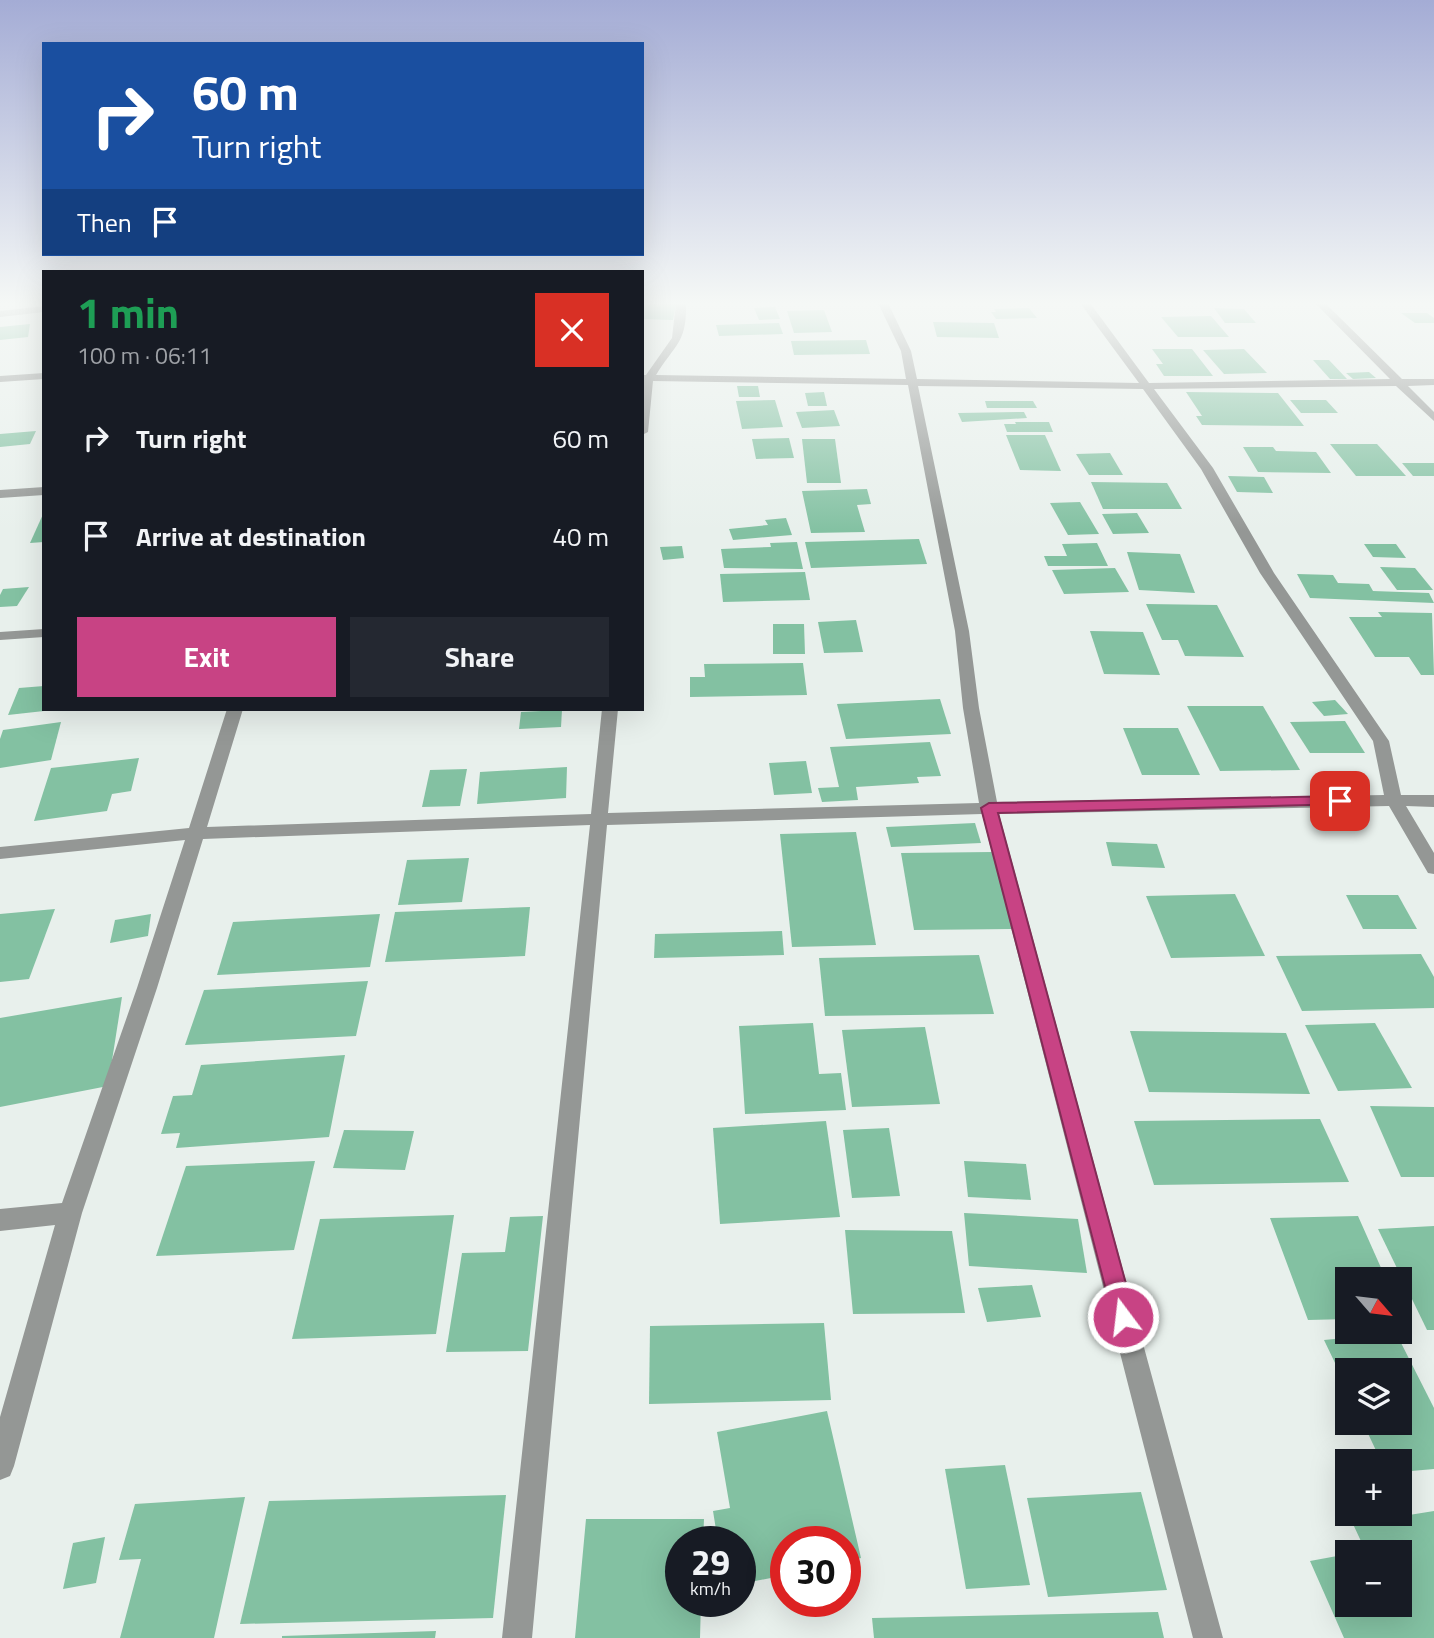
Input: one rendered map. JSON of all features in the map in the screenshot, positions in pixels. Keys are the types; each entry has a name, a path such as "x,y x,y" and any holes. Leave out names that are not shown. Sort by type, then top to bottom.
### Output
{"street":[{"path":"741,379 1145,386 1434,382"},
{"path":"1140,379 1207,468 1267,573 1381,741 1394,800 1434,868"},
{"path":"1396,379 1434,418"},
{"path":"912,382 962,631 971,708 989,808 1208,1638"},
{"path":"0,494 42,491"},
{"path":"0,636 42,633"},
{"path":"0,1466 70,1213 146,988 234,711"},
{"path":"517,1638 611,711"},
{"path":"0,853 194,833 989,808 1434,801"},
{"path":"0,1220 70,1213"}],"building":[{"path":"737,386 758,386 760,397 739,397"},
{"path":"824,392 827,406 808,406 805,393"},
{"path":"1186,392 1278,393 1304,426 1202,425 1196,416 1202,416"},
{"path":"775,400 783,427 742,429 736,401"},
{"path":"1290,400 1326,400 1338,413 1301,413"},
{"path":"985,401 1033,401 1037,408 987,408"},
{"path":"834,410 840,426 802,428 796,412"},
{"path":"1024,412 1027,418 962,422 958,413"},
{"path":"1015,422 1049,422 1053,432 1007,432 1004,424 1016,424"},
{"path":"36,431 30,444 0,447 0,434"},
{"path":"1006,435 1045,435 1061,471 1020,470"},
{"path":"789,438 794,458 756,459 752,439"},
{"path":"802,439 835,439 841,483 807,483"},
{"path":"1330,444 1377,444 1406,476 1356,476"},
{"path":"1243,447 1316,452 1331,473 1258,472"},
{"path":"1110,453 1123,475 1089,475 1076,454"},
{"path":"1402,463 1434,463 1434,476 1413,476"},
{"path":"1228,476 1264,477 1273,493 1237,492"},
{"path":"1091,482 1167,483 1182,509 1103,509"},
{"path":"867,489 871,504 857,505 865,532 811,533 802,491"},
{"path":"1080,502 1099,534 1068,535 1050,503"},
{"path":"1137,513 1149,533 1113,534 1102,514"},
{"path":"42,516 42,542 30,543"},
{"path":"786,518 792,535 733,540 729,529 768,525 765,520"},
{"path":"919,539 927,564 811,568 805,542"},
{"path":"797,542 803,569 724,568 721,549 771,547 770,543"},
{"path":"1097,543 1108,566 1048,566 1044,556 1067,556 1062,544"},
{"path":"1364,544 1396,544 1406,558 1373,557"},
{"path":"682,546 684,558 663,560 660,547"},
{"path":"1127,552 1180,554 1195,593 1139,590"},
{"path":"1380,567 1415,568 1433,590 1397,590"},
{"path":"1115,568 1129,592 1064,594 1052,570"},
{"path":"805,572 810,600 723,602 720,574"},
{"path":"1297,574 1333,575 1338,583 1369,584 1373,591 1429,593 1434,603 1310,598"},
{"path":"29,587 17,606 0,607 3,589"},
{"path":"1146,604 1217,605 1244,657 1185,656 1178,640 1162,640"},
{"path":"1378,612 1432,613 1434,675 1421,675 1409,657 1375,657 1349,617 1382,617"},
{"path":"856,620 863,652 824,653 818,622"},
{"path":"773,624 804,624 805,654 773,654"},
{"path":"1090,631 1143,632 1160,675 1104,674"},
{"path":"803,663 807,695 690,697 690,677 705,677 704,664"},
{"path":"42,686 44,711 8,715 19,688"},
{"path":"940,699 951,734 846,739 837,704"},
{"path":"1335,700 1348,714 1324,716 1312,702"},
{"path":"1187,706 1263,706 1300,770 1220,771"},
{"path":"562,711 561,727 519,729 521,712"},
{"path":"1345,721 1365,753 1310,753 1290,722"},
{"path":"61,722 51,760 0,768 0,739 3,730"},
{"path":"1123,728 1178,728 1200,775 1142,775"},
{"path":"930,742 941,776 917,777 919,783 856,787 858,800 822,802 818,788 839,787 830,747"},
{"path":"139,758 131,791 112,794 107,811 34,821 51,768"},
{"path":"806,761 812,793 774,795 769,763"},
{"path":"567,767 566,798 477,804 480,772"},
{"path":"467,769 460,806 422,807 430,770"},
{"path":"975,823 981,843 891,847 886,827"},
{"path":"856,832 876,945 792,947 780,834"},
{"path":"1106,842 1157,844 1165,868 1112,866"},
{"path":"992,852 1012,929 914,930 901,853"},
{"path":"469,858 462,902 398,905 407,860"},
{"path":"1235,894 1265,956 1171,958 1146,896"},
{"path":"1346,895 1398,895 1417,929 1363,929"},
{"path":"530,907 525,956 385,962 395,912"},
{"path":"55,909 29,979 0,982 0,914"},
{"path":"151,914 148,936 110,943 115,920"},
{"path":"380,914 370,967 217,975 233,922"},
{"path":"782,931 784,955 654,958 655,934"},
{"path":"1421,954 1434,977 1434,1008 1302,1011 1276,956"},
{"path":"979,955 994,1014 825,1016 819,958"},
{"path":"368,981 356,1036 185,1045 204,990"},
{"path":"122,997 108,1086 0,1107 0,1018"},
{"path":"813,1023 819,1074 841,1073 846,1110 745,1114 739,1026"},
{"path":"1375,1023 1412,1088 1338,1091 1305,1025"},
{"path":"925,1027 940,1104 852,1107 842,1030"},
{"path":"1130,1031 1286,1033 1310,1094 1149,1092"},
{"path":"345,1055 329,1137 176,1148 180,1133 161,1134 173,1096 192,1095 201,1065"},
{"path":"1370,1106 1434,1107 1434,1177 1401,1177"},
{"path":"1320,1119 1349,1182 1154,1185 1134,1121"},
{"path":"826,1121 840,1217 720,1224 713,1128"},
{"path":"889,1128 900,1196 852,1198 843,1130"},
{"path":"344,1130 414,1131 405,1170 333,1168"},
{"path":"315,1161 294,1250 156,1256 186,1166"},
{"path":"964,1161 1026,1164 1031,1200 968,1197"},
{"path":"964,1213 1078,1219 1087,1273 969,1266"},
{"path":"454,1215 436,1334 292,1339 320,1219"},
{"path":"543,1216 528,1351 446,1352 462,1253 505,1252 510,1217"},
{"path":"1358,1216 1381,1267 1335,1267 1335,1319 1308,1320 1270,1218"},
{"path":"1434,1226 1434,1330 1427,1330 1412,1299 1412,1267 1396,1267 1378,1229"},
{"path":"845,1230 952,1231 965,1313 853,1314"},
{"path":"1032,1285 1041,1317 987,1322 978,1288"},
{"path":"824,1323 831,1400 649,1404 650,1326"},
{"path":"1335,1339 1335,1344 1402,1344 1409,1358 1335,1358 1335,1363 1324,1340"},
{"path":"1412,1365 1434,1408 1434,1469 1412,1471 1412,1449 1375,1449 1369,1435 1412,1435"},
{"path":"827,1411 854,1526 770,1526 770,1578 756,1581 756,1526 715,1526 713,1511 730,1508 717,1432"},
{"path":"1005,1465 1030,1585 966,1589 945,1469"},
{"path":"1141,1492 1167,1590 1048,1597 1027,1498"},
{"path":"506,1495 493,1618 240,1624 269,1501"},
{"path":"245,1497 214,1638 120,1638 141,1559 119,1560 135,1504"},
{"path":"1434,1511 1434,1638 1344,1638 1310,1561 1335,1556 1335,1617 1412,1617 1412,1540 1360,1540 1354,1526 1412,1526 1412,1515"},
{"path":"586,1519 704,1519 704,1526 665,1526 665,1617 701,1617 700,1638 575,1638"},
{"path":"105,1537 96,1583 63,1589 73,1543"},
{"path":"1158,1612 1164,1638 874,1638 872,1618"},
{"path":"436,1631 435,1638 282,1638 282,1636"}],"route":[{"path":"1123,1317 989,808 1340,801"}]}
